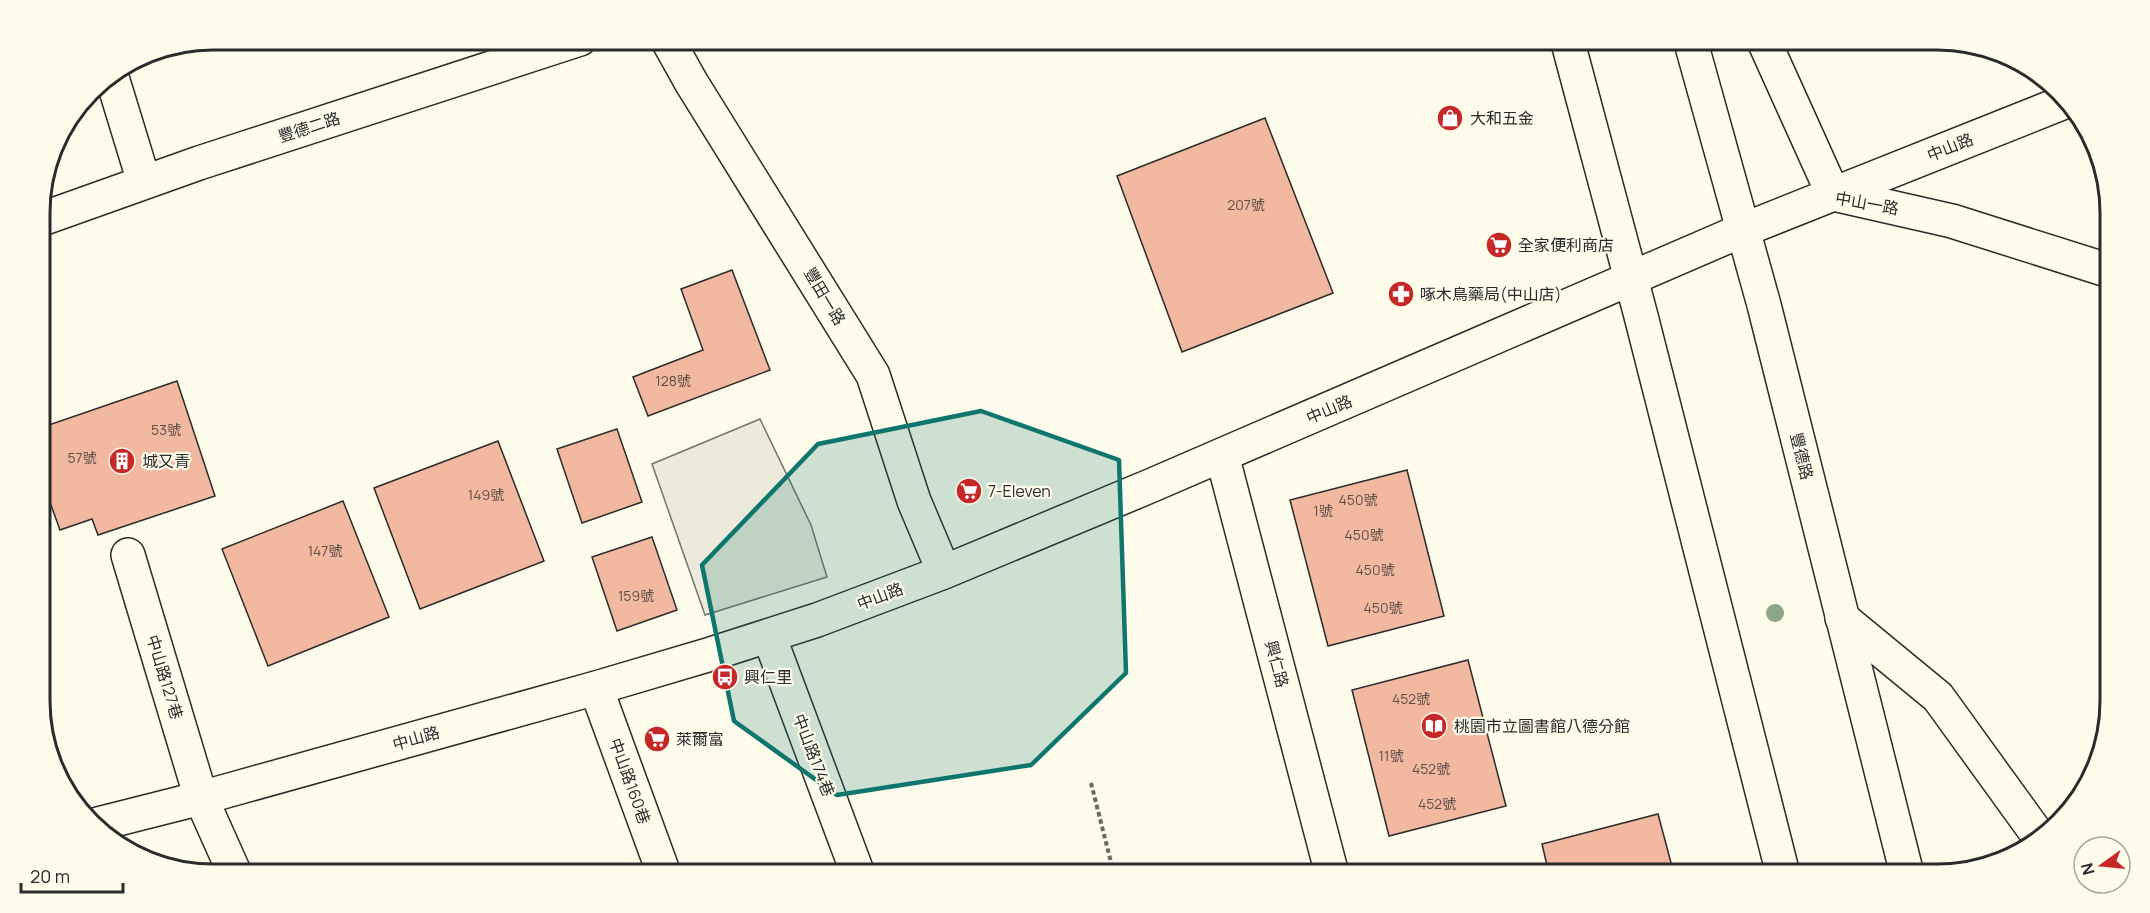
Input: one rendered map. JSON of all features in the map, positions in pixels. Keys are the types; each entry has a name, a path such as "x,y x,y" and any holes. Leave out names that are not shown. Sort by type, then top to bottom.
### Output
{"street":[{"name":"豐德二路","path":"50,216 144,182 546,50"},
{"name":"豐田一路","path":"673,50 873,375 914,501 944,572"},
{"path":"1570,50 1631,277 1780,863"},
{"name":"豐德路","path":"1693,50 1767,317 1904,863"},
{"path":"1768,50 1833,194"},
{"path":"114,83 144,182"},
{"name":"中山路","path":"1833,194 2059,104"},
{"name":"中山一路","path":"1631,277 1833,194 1952,221 2100,268"},
{"name":"中山路","path":"104,822 201,798 596,688 770,636 944,572 1222,455 1631,277"},
{"name":"興仁路","path":"1222,455 1329,863"},
{"name":"中山路127巷","path":"128,555 201,798 231,864"},
{"path":"1842,618 1938,697 2035,831"},
{"name":"中山路174巷","path":"770,636 854,864"},
{"name":"中山路160巷","path":"596,688 660,864"}],"path":[{"path":"1091,783 1111,863"}],"highlighted area":[{"path":"981,411 1119,460 1126,673 1031,765 837,795 734,721 702,565 818,444"}],"shaded area":[{"path":"760,419 811,525 827,577 705,615 652,464"}],"building":[{"path":"1265,118 1333,293 1182,352 1117,176"},
{"path":"732,270 770,370 648,416 633,377 703,350 681,289"},
{"name":"城又青","path":"177,381 215,496 98,535 92,519 60,530 49,501 50,425"},
{"path":"617,429 642,502 582,523 557,449"},
{"path":"498,441 544,561 420,609 374,488"},
{"path":"1407,470 1444,616 1328,646 1290,500"},
{"path":"343,501 389,617 268,666 222,549"},
{"path":"652,537 677,610 617,631 592,557"},
{"path":"1468,660 1506,806 1389,836 1352,690"},
{"path":"1658,814 1671,863 1546,863 1542,844"}],"place":[{"name":"大和五金","path":"1450,118"},
{"name":"全家便利商店","path":"1499,245"},
{"name":"啄木鳥藥局(中山店)","path":"1401,294"},
{"name":"城又青","path":"122,461"},
{"name":"7-Eleven","path":"969,491"},
{"name":"興仁里","path":"725,677"},
{"name":"桃園市立圖書館八德分館","path":"1434,726"},
{"name":"萊爾富","path":"657,739"}]}
